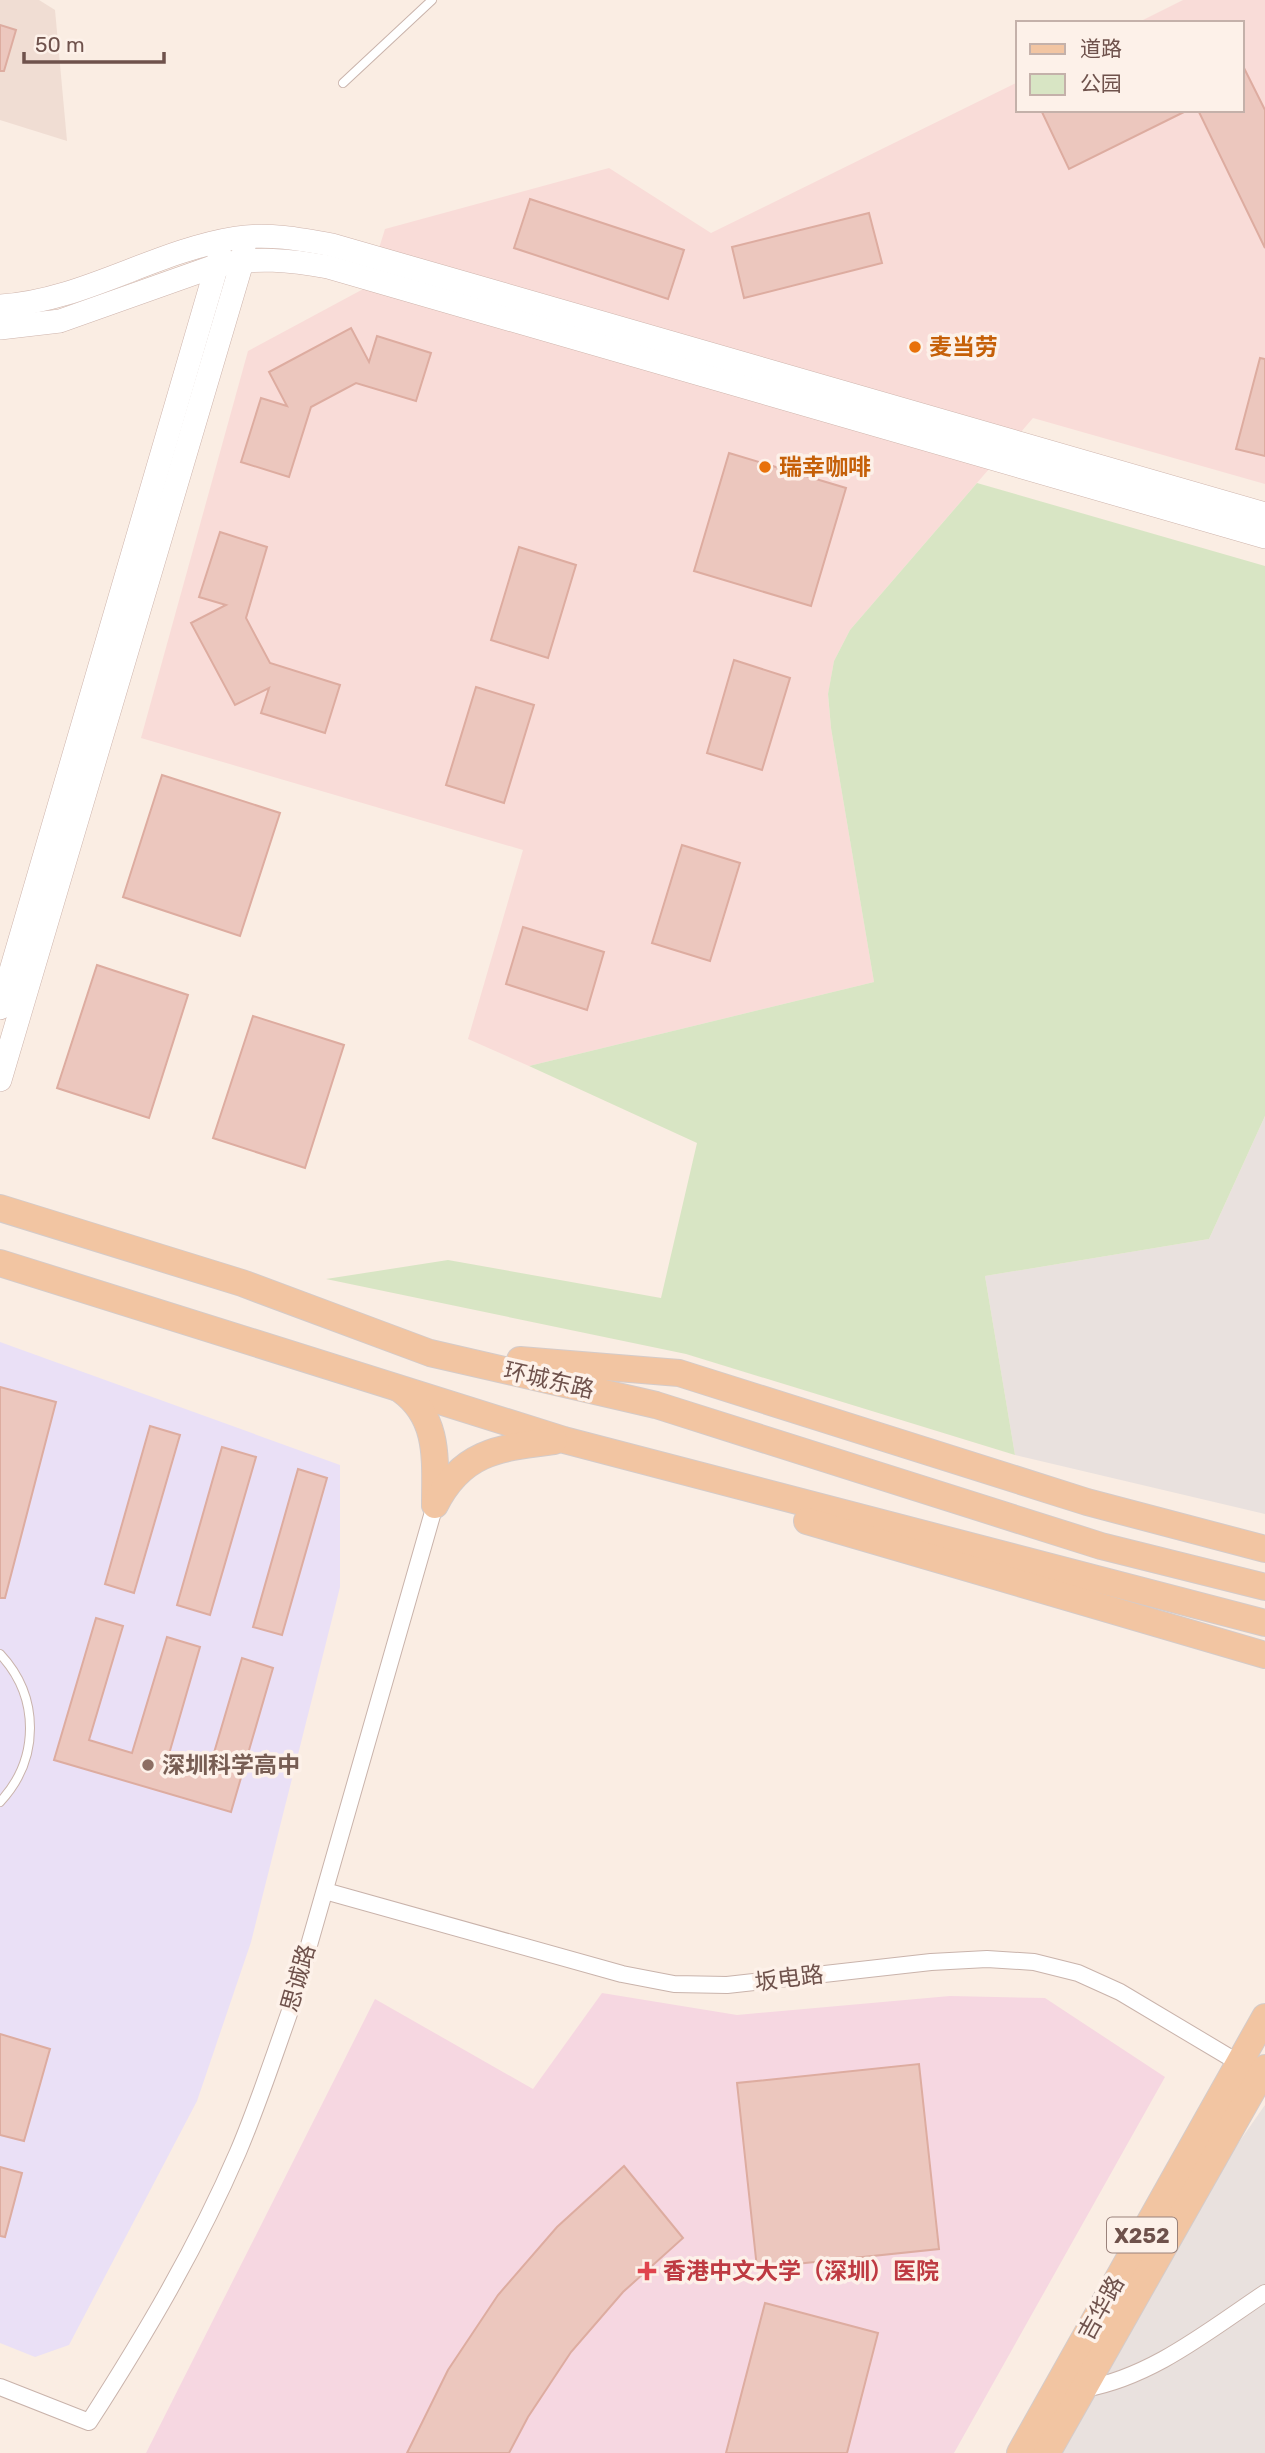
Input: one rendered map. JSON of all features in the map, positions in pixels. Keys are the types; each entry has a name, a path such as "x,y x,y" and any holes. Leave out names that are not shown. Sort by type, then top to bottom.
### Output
{"main road":[{"name":"环城东路","path":"0,1208 242,1283 430,1353 656,1405 1101,1546 1265,1587"},
{"path":"0,1263 564,1440 1265,1623"},
{"path":"430,1353 679,1373 1087,1502 1265,1549"},
{"path":"400,1389 419,1406 431,1428 435,1453 435,1505"},
{"path":"435,1505 458,1472 480,1456 507,1447 564,1440 635,1468 1265,1655"},
{"name":"吉华路","path":"1020,2453 1265,2017"},
{"name":"吉华路","path":"1047,2453 1265,2068"}],"street":[{"path":"0,306 61,297 197,247 236,246 287,237 331,245 1265,514"},
{"path":"0,328 60,321 218,265 236,246"},
{"path":"236,246 328,267 1265,537"},
{"path":"0,1080 236,246"},
{"path":"0,1008 218,265"},
{"name":"思诚路","path":"0,2387 89,2422 170,2291 205,2222 238,2152 291,2008 435,1505"},
{"name":"坂电路","path":"325,1891 622,1975 674,1984 727,1985 931,1962 987,1959 1034,1962 1078,1973 1119,1992 1239,2063"},
{"path":"1084,2389 1112,2384 1169,2358 1265,2293"}],"lane":[{"path":"343,83 432,0"},
{"path":"0,1654 11,1666 24,1689 30,1714 30,1741 24,1767 11,1790 0,1802"}],"shaded area":[{"path":"0,0 39,0 55,10 67,141 0,120"},
{"path":"1183,0 1265,0 1265,484 1033,418 850,630 834,661 828,695 831,728 874,982 529,1066 468,1039 523,850 141,738 248,351 367,287 385,229 609,168 711,233 1016,83 1016,112 1244,112 1244,21 1141,21"},
{"path":"1265,1116 1265,1514 1015,1455 985,1276 1209,1239"},
{"name":"深圳科学高中","path":"0,1342 340,1465 340,1587 251,1942 197,2101 69,2345 35,2357 0,2343"},
{"name":"香港中文大学（深圳）医院","path":"602,1993 737,2015 950,1996 1045,1998 1165,2077 954,2453 146,2453 375,1999 533,2089"},
{"path":"1265,2105 1265,2453 1056,2453 1153,2265"}],"green space":[{"path":"977,483 1265,566 1265,1116 1209,1239 985,1276 1015,1455 686,1354 326,1279 448,1260 661,1298 697,1143 529,1066 874,982 831,728 828,694 834,661 850,630"}],"building":[{"path":"0,25 16,30 4,71 0,71"},
{"path":"1244,68 1265,110 1265,248 1199,112 1244,112"},
{"path":"1042,112 1184,112 1069,169"},
{"path":"530,199 684,250 668,299 514,248"},
{"path":"869,213 882,263 744,298 732,247"},
{"path":"351,328 369,362 377,336 431,353 416,401 356,383 311,407 289,477 241,462 261,398 287,406 269,372"},
{"path":"1260,358 1265,359 1265,456 1236,449"},
{"path":"729,453 846,488 811,606 694,571"},
{"path":"220,532 267,547 246,618 270,663 340,685 325,733 261,713 269,688 235,705 191,623 226,605 199,597"},
{"path":"519,547 576,565 548,658 491,640"},
{"path":"734,660 790,678 762,770 707,753"},
{"path":"476,687 534,705 504,803 446,785"},
{"path":"162,775 280,813 240,936 123,897"},
{"path":"682,845 740,863 710,961 652,943"},
{"path":"523,927 604,952 587,1010 506,984"},
{"path":"97,965 188,995 149,1118 57,1088"},
{"path":"253,1016 344,1045 305,1168 213,1138"},
{"path":"0,1387 56,1402 5,1598 0,1598"},
{"path":"150,1426 180,1435 134,1593 105,1584"},
{"path":"222,1447 256,1457 210,1615 177,1605"},
{"path":"298,1469 327,1478 282,1635 253,1627"},
{"path":"96,1618 123,1626 89,1740 132,1753 167,1637 200,1647 167,1761 208,1773 242,1658 273,1668 231,1812 54,1760"},
{"path":"0,2034 50,2049 24,2141 0,2135"},
{"path":"919,2064 939,2249 757,2268 737,2083"},
{"path":"624,2166 683,2238 623,2292 571,2352 528,2417 509,2453 407,2453 448,2370 498,2295 557,2227"},
{"path":"0,2167 22,2173 5,2237 0,2236"},
{"path":"765,2303 878,2333 847,2453 726,2453"}],"place":[{"name":"麦当劳","path":"915,347"},
{"name":"瑞幸咖啡","path":"765,467"},
{"name":"深圳科学高中","path":"148,1765"},
{"name":"香港中文大学（深圳）医院","path":"647,2271"}]}
